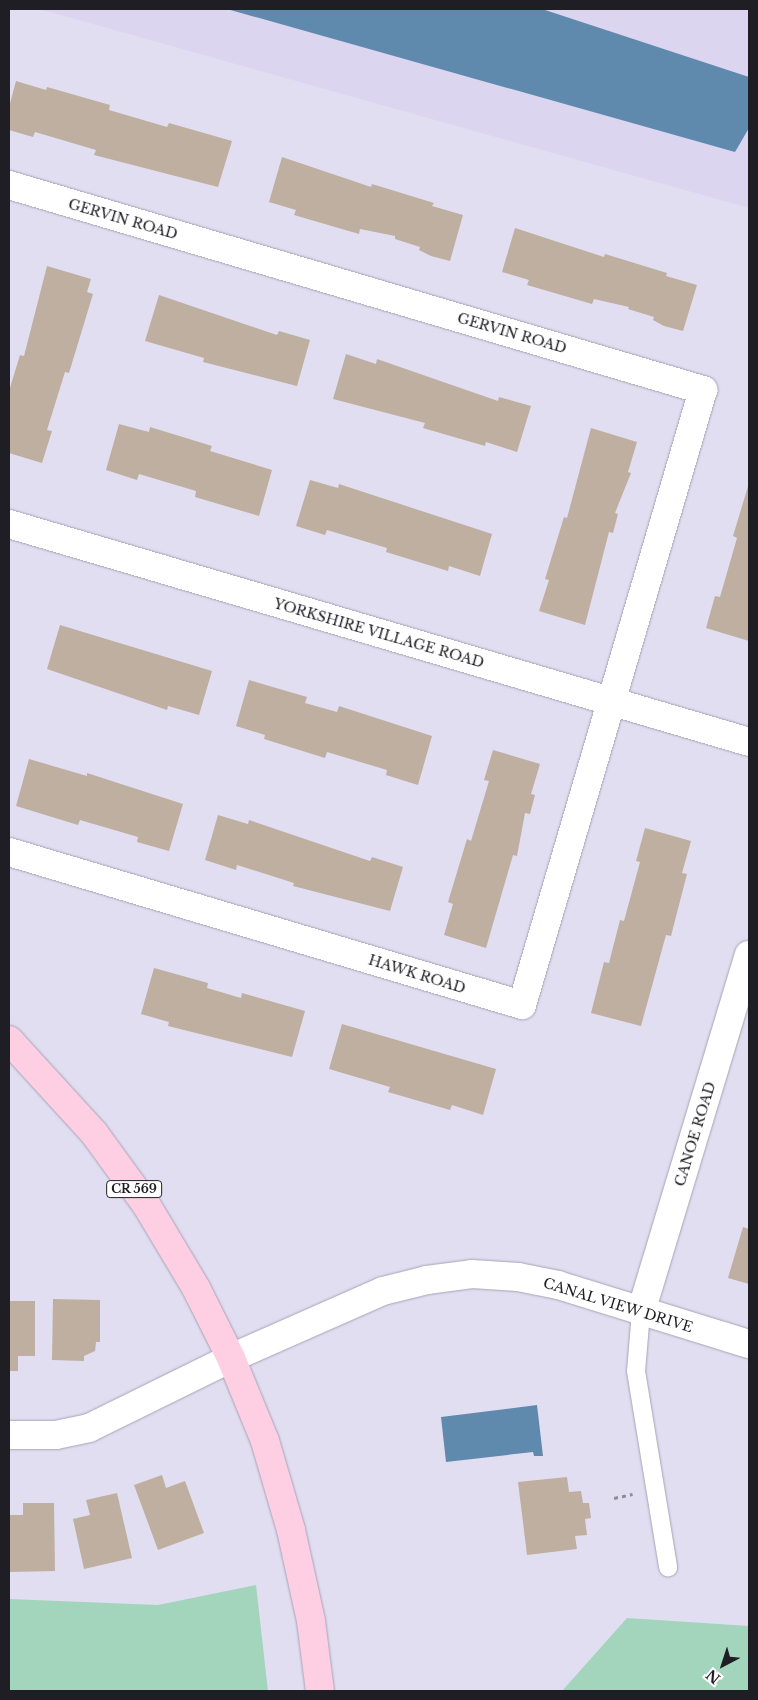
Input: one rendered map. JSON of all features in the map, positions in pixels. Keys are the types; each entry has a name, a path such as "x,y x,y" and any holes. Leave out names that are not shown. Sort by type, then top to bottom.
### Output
{"main road":[{"name":"CR 569","path":"9,1040 94,1133 146,1206 196,1288 231,1358 264,1442 292,1530 311,1622 320,1691"}],"street":[{"name":"GERVIN ROAD","path":"9,185 703,390 611,701"},
{"name":"YORKSHIRE VILLAGE ROAD","path":"9,524 749,742"},
{"name":"HAWK ROAD","path":"9,852 522,1005 611,701"},
{"name":"CANOE ROAD","path":"642,1312 749,955"},
{"name":"CANAL VIEW DRIVE","path":"9,1435 56,1435 89,1428 231,1358 383,1291 427,1280 472,1274 518,1277 558,1285 749,1344"}],"lane":[{"path":"642,1312 636,1371 668,1567"}],"shaded area":[{"path":"37,9 749,9 749,208 50,12"}],"green space":[{"path":"256,1585 268,1691 9,1691 9,1599 158,1605"},
{"path":"627,1618 749,1626 749,1691 562,1691"}],"water":[{"path":"227,9 542,9 749,77 749,128 735,152"},
{"path":"537,1405 543,1456 534,1456 533,1452 446,1462 441,1417"}],"building":[{"path":"16,81 46,90 47,87 110,105 109,110 167,127 169,123 232,141 218,187 94,155 96,150 35,132 33,137 9,130 9,107"},
{"path":"282,157 371,187 372,184 434,203 432,206 463,215 450,261 431,256 419,250 420,247 395,239 395,236 360,229 359,234 294,215 296,210 269,202"},
{"path":"515,228 604,257 605,254 667,273 666,276 697,285 683,331 664,326 653,320 654,317 628,309 629,307 594,299 592,304 527,285 529,280 502,272"},
{"path":"47,266 91,279 87,292 93,294 69,373 65,372 47,430 52,431 42,463 9,453 9,391 20,355 24,356"},
{"path":"159,295 277,335 279,331 310,340 297,386 203,362 204,358 145,341"},
{"path":"346,354 376,364 377,359 498,401 499,397 531,406 517,452 486,442 485,446 423,428 425,423 333,399"},
{"path":"119,424 149,432 150,427 212,446 210,451 272,470 259,516 195,497 196,491 139,474 137,480 106,470"},
{"path":"591,428 637,442 628,472 631,473 615,513 618,514 613,533 609,532 585,625 539,611 549,580 545,579 564,517 567,518"},
{"path":"310,480 338,488 339,484 492,534 480,576 449,566 448,571 386,552 387,548 327,530 325,535 296,526"},
{"path":"749,483 749,641 706,628 715,596 720,597 737,538 733,536"},
{"path":"60,625 212,671 199,715 168,706 167,710 47,669"},
{"path":"249,680 307,697 305,703 337,712 339,706 432,736 418,785 386,775 387,770 327,752 325,758 264,739 265,735 236,726"},
{"path":"493,750 540,764 531,794 535,795 530,814 525,813 517,856 513,855 486,948 444,935 453,904 448,902 467,839 471,841 489,781 484,780"},
{"path":"29,759 87,776 87,773 183,804 169,851 137,842 138,837 80,820 78,825 16,806"},
{"path":"218,815 248,824 249,820 370,861 372,857 403,867 390,911 293,886 294,883 237,865 236,870 205,860"},
{"path":"645,828 691,841 682,873 687,874 671,936 666,935 641,1026 591,1013 604,962 609,963 620,920 624,921 640,862 636,861"},
{"path":"154,968 208,983 207,988 241,998 242,993 305,1011 292,1057 168,1026 169,1022 141,1014"},
{"path":"342,1024 496,1069 483,1115 452,1105 450,1110 388,1092 390,1087 329,1069"},
{"path":"743,1227 749,1229 749,1284 728,1278"},
{"path":"53,1299 100,1300 100,1342 96,1342 95,1351 84,1356 84,1361 52,1360"},
{"path":"9,1301 35,1301 35,1356 18,1356 18,1371 9,1371"},
{"path":"162,1475 166,1488 185,1481 204,1533 158,1550 134,1485"},
{"path":"567,1477 569,1492 581,1491 583,1503 589,1503 591,1518 585,1519 587,1535 575,1536 577,1549 527,1555 518,1482"},
{"path":"117,1493 132,1558 84,1569 73,1519 90,1515 86,1500"},
{"path":"23,1503 54,1503 55,1571 9,1572 9,1515 23,1515"}]}
